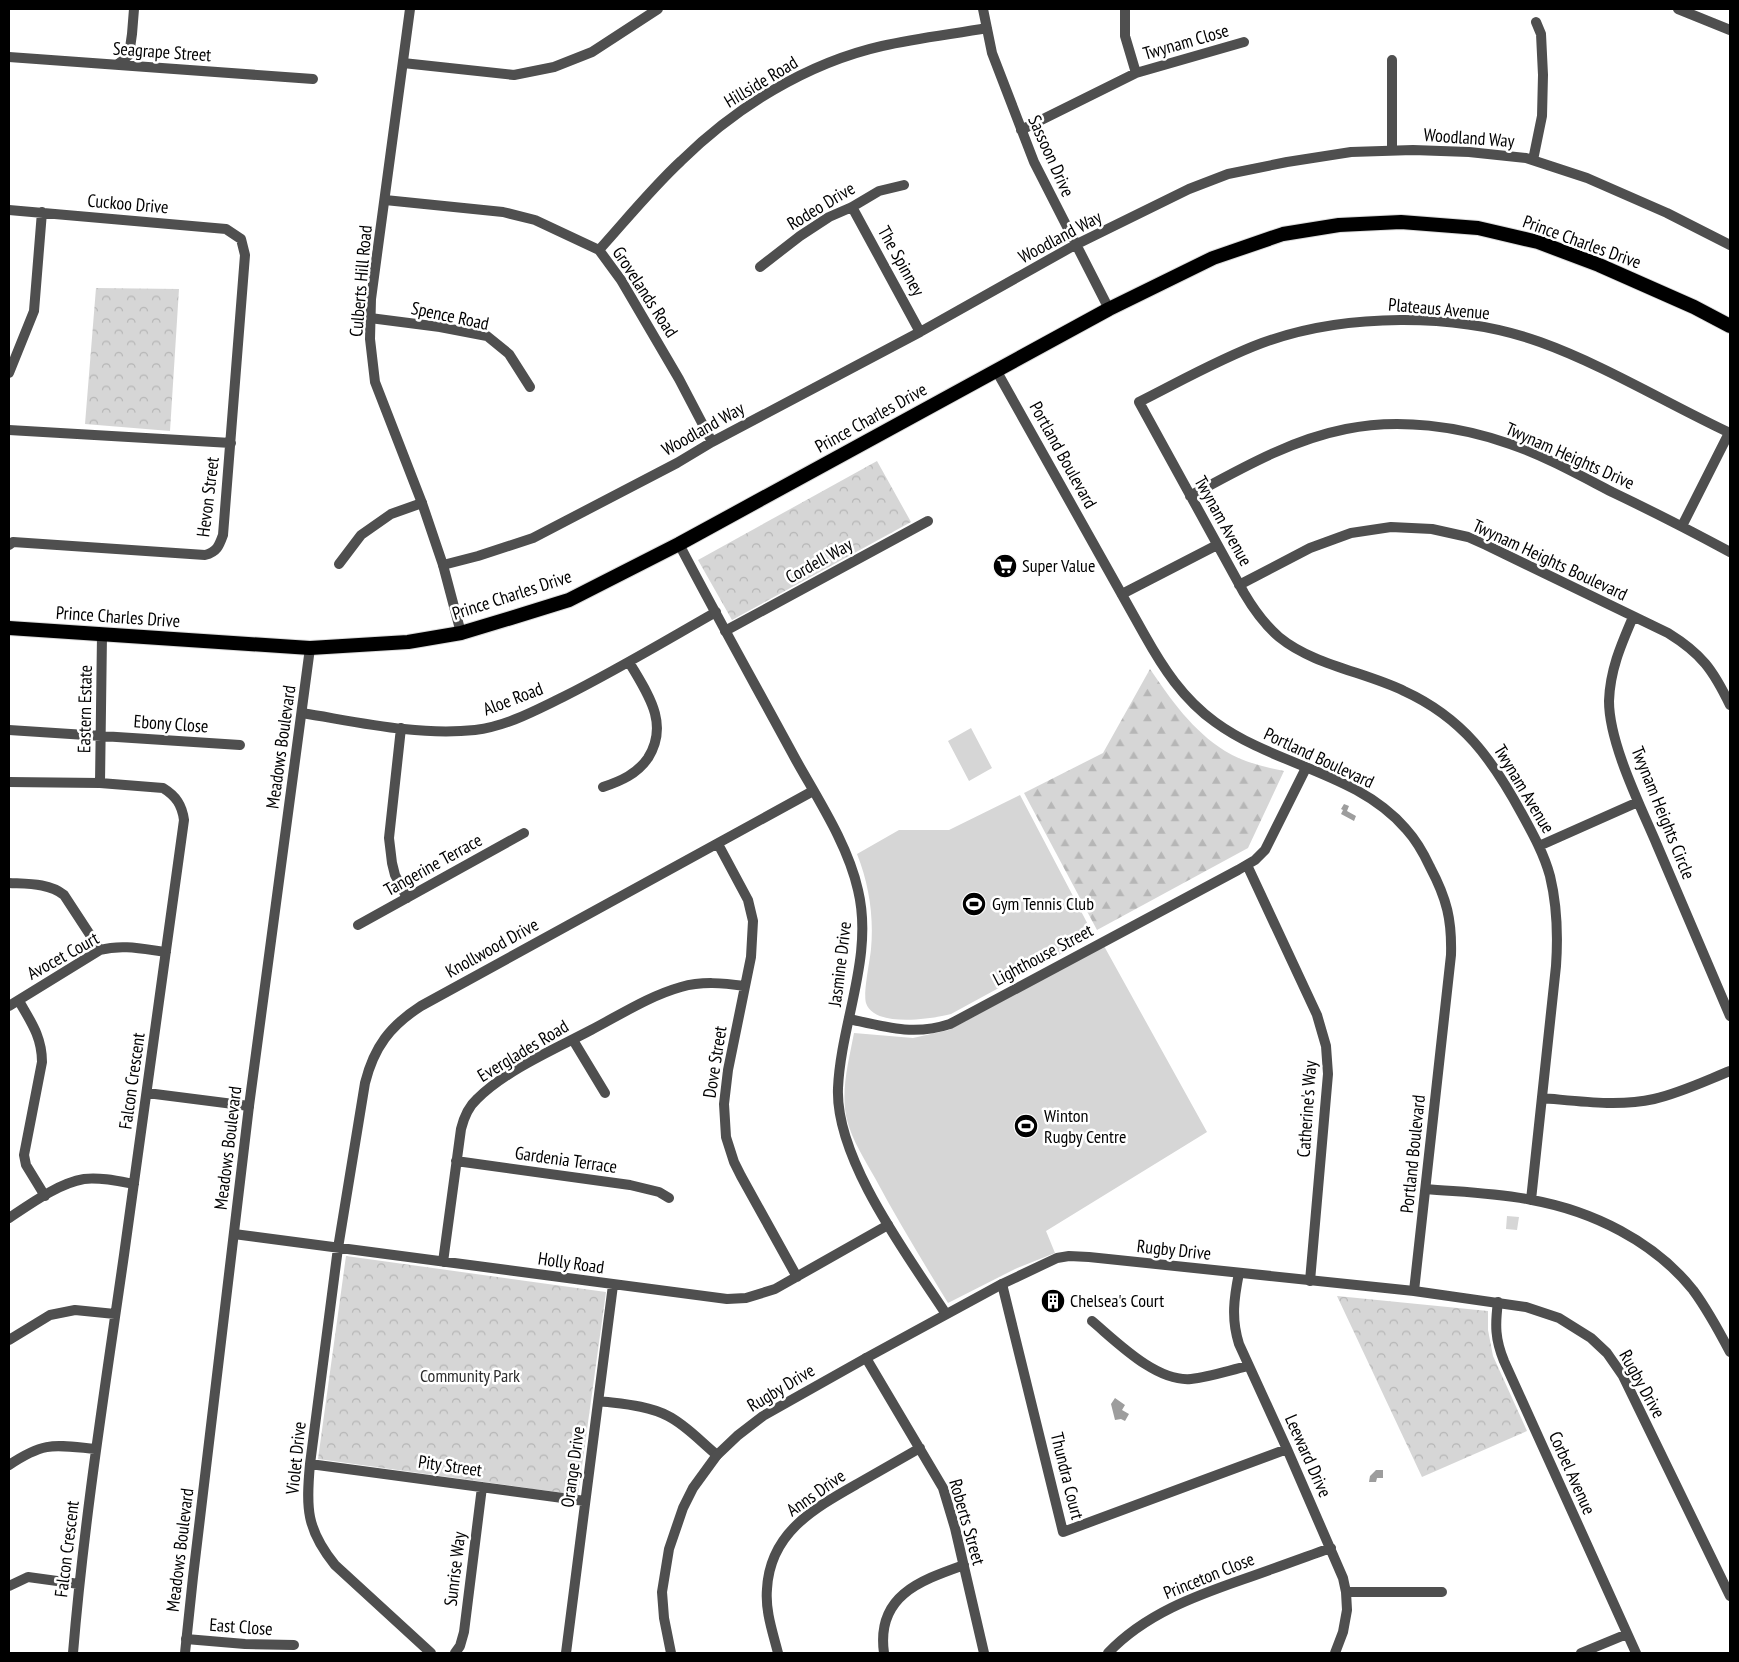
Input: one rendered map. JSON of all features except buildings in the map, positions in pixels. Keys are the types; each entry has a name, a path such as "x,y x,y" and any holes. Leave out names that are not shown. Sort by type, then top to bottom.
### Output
{"highway":[{"name":"Prince Charles Drive","path":"9,628 310,648 408,642 461,633 569,600 679,544 1110,309 1213,258 1283,234 1338,225 1401,222 1478,228 1538,242 1599,264 1694,307 1730,326"}],"street":[{"path":"117,65 128,55 134,9"},
{"name":"Culberts Hill Road","path":"410,9 371,299 370,340 375,382 422,503 443,565 461,633"},
{"path":"403,63 514,75 554,66 592,52 658,9"},
{"name":"Sassoon Drive","path":"984,9 992,53 1034,162 1110,309"},
{"name":"Twynam Close","path":"1125,9 1125,36 1136,73"},
{"path":"1678,9 1730,30"},
{"path":"1533,160 1542,116 1543,75 1541,34 1536,22"},
{"name":"Hillside Road","path":"599,250 680,161 720,126 774,90 830,62 882,46 987,28"},
{"name":"Twynam Close","path":"1021,130 1136,73 1244,42"},
{"name":"Seagrape Street","path":"9,57 313,79"},
{"path":"1392,60 1392,151"},
{"name":"Woodland Way","path":"443,565 478,556 532,538 677,463 712,442 920,332 1076,245 1189,189 1228,174 1351,152 1413,150 1469,152 1526,158 1588,178 1668,213 1730,245"},
{"name":"Rodeo Drive","path":"760,267 800,236 829,217 852,207 879,191 904,185"},
{"name":"Grovelands Road","path":"385,200 503,212 535,220 599,250 621,280 679,379 712,442"},
{"name":"The Spinney","path":"852,207 920,332"},
{"name":"Cuckoo Drive","path":"9,210 226,229 240,239"},
{"path":"9,373 34,311 42,212"},
{"name":"Hevon Street","path":"10,541 205,555 215,552 220,546 223,535 231,443 245,255 240,239"},
{"name":"Spence Road","path":"370,318 440,327 486,336 509,354 530,386"},
{"name":"Plateaus Avenue","path":"1139,402 1238,353 1284,336 1336,325 1385,320 1409,320 1483,328 1537,341 1600,369 1729,433"},
{"name":"Portland Boulevard","path":"996,370 1164,667 1172,680 1190,701 1215,722 1246,742 1354,788 1377,802 1407,830 1428,862 1449,913 1451,936 1449,978 1414,1291"},
{"name":"Twynam Avenue","path":"1139,402 1239,585 1261,619 1281,638 1311,655 1407,692 1455,723 1480,747 1491,761 1517,803 1539,846 1545,860 1553,891 1557,943 1531,1200"},
{"name":"Twynam Heights Drive","path":"1190,496 1258,460 1309,438 1358,426 1404,424 1448,429 1511,444 1557,464 1730,552"},
{"path":"9,430 231,443"},
{"path":"1682,526 1729,433"},
{"path":"339,564 361,535 391,514 422,503"},
{"name":"Cordell Way","path":"725,631 928,520"},
{"name":"Twynam Heights Boulevard","path":"1239,585 1286,559 1330,540 1371,529 1432,528 1468,537 1674,637 1702,658 1712,671 1730,705"},
{"name":"Jasmine Drive","path":"679,544 848,857 861,903 862,929 860,958 839,1074 840,1115 850,1151 866,1185 888,1225 946,1314"},
{"path":"1122,594 1218,545"},
{"name":"Aloe Road","path":"302,713 401,728 439,731 464,731 491,727 506,723 566,695 629,662 716,612"},
{"name":"Twynam Heights Circle","path":"1633,617 1615,662 1611,683 1609,703 1614,732 1638,802 1730,1016"},
{"name":"Eastern Estate","path":"100,783 102,635"},
{"name":"Meadows Boulevard","path":"185,1653 234,1234 310,648"},
{"path":"603,787 625,778 639,768 651,753 657,740 657,719 651,701 629,662"},
{"path":"401,728 389,838 395,875 407,898"},
{"name":"Ebony Close","path":"9,730 240,744"},
{"name":"Lighthouse Street","path":"849,1019 906,1030 926,1030 950,1024 1247,865 1265,850 1306,768"},
{"path":"9,782 100,783"},
{"name":"Falcon Crescent","path":"72,1653 95,1449 147,1093 184,820 183,810 178,801 162,788 100,783"},
{"name":"Knollwood Drive","path":"338,1248 367,1073 378,1048 394,1028 410,1013 432,999 814,791"},
{"path":"1539,846 1638,802"},
{"name":"Tangerine Terrace","path":"358,925 524,833"},
{"name":"Dove Street","path":"718,844 746,894 752,914 752,945 725,1088 724,1115 726,1137 734,1162 797,1277"},
{"name":"Catherine's Way","path":"1247,865 1317,1015 1326,1046 1328,1074 1310,1281"},
{"path":"9,882 48,886 64,895 100,950"},
{"name":"Avocet Court","path":"9,1006 100,950 126,946 166,952"},
{"name":"Everglades Road","path":"443,1262 463,1121 467,1111 476,1100 506,1077 639,1005 673,990 703,983 745,986"},
{"path":"18,1001 39,1037 42,1049 42,1062 24,1155 26,1165 45,1196"},
{"path":"573,1040 605,1094"},
{"path":"1542,1098 1587,1102 1641,1101 1661,1097 1730,1071"},
{"path":"147,1093 250,1106"},
{"name":"Gardenia Terrace","path":"456,1161 630,1185 659,1192 669,1198"},
{"path":"9,1218 67,1184 84,1179 102,1179 134,1184"},
{"path":"1426,1189 1531,1200 1558,1206 1592,1218 1630,1237 1646,1247 1679,1275 1692,1289 1730,1352"},
{"name":"Holly Road","path":"234,1234 709,1298 737,1299 766,1292 797,1277 888,1225"},
{"name":"Violet Drive","path":"338,1248 307,1490 308,1509 312,1525 324,1550 344,1574 431,1653"},
{"name":"Rugby Drive","path":"671,1653 663,1605 663,1579 669,1549 682,1508 689,1494 704,1470 717,1455 737,1436 763,1416 866,1358 1002,1284 1057,1258 1074,1256 1414,1291 1498,1302 1537,1310 1559,1318 1591,1338 1607,1353 1623,1376 1730,1596"},
{"name":"Leeward Drive","path":"1239,1273 1234,1301 1234,1322 1239,1344 1343,1578 1346,1592 1345,1621 1339,1652"},
{"name":"Thundra Court","path":"1002,1284 1064,1532 1287,1449"},
{"name":"Orange Drive","path":"566,1653 613,1285"},
{"name":"Corbel Avenue","path":"1498,1302 1495,1331 1500,1352 1636,1653"},
{"path":"9,1340 50,1315 75,1310 115,1314"},
{"path":"1092,1321 1148,1366 1169,1376 1192,1379 1248,1366"},
{"name":"Roberts Street","path":"866,1358 939,1479 946,1496 984,1653"},
{"path":"598,1401 646,1408 666,1415 680,1424 717,1455"},
{"path":"9,1465 41,1447 55,1445 95,1449"},
{"name":"Anns Drive","path":"778,1653 768,1610 767,1589 772,1564 788,1534 799,1522 818,1507 920,1448"},
{"name":"Pity Street","path":"310,1464 585,1501"},
{"name":"Sunrise Way","path":"455,1653 460,1646 464,1632 482,1487"},
{"name":"Princeton Close","path":"1108,1653 1133,1630 1178,1604 1331,1548"},
{"path":"884,1653 883,1637 885,1623 891,1609 900,1596 923,1580 964,1565"},
{"path":"9,1586 28,1577 79,1584"},
{"path":"1346,1592 1442,1592"},
{"path":"1581,1653 1627,1634"},
{"name":"East Close","path":"186,1639 245,1644 294,1645"}],"green space":[{"path":"96,288 179,289 170,431 85,424"},
{"path":"877,461 911,522 732,620 698,560"},
{"path":"1150,669 1183,714 1213,743 1246,761 1284,771 1248,848 1097,930 1024,793 1103,753"},
{"path":"971,728 992,768 969,781 948,741"},
{"name":"Gym Tennis Club","path":"1020,795 1094,936 951,1014 904,1020 880,1016 871,1011 865,998 872,937 871,913 867,889 857,854 899,830 949,830"},
{"name":"Winton Rugby Centre","path":"1104,946 1207,1132 1046,1231 1055,1253 1015,1269 948,1303 859,1150 849,1127 844,1098 854,1033 913,1038 949,1030"},
{"path":"1507,1216 1519,1217 1517,1230 1506,1229"},
{"name":"Community Park","path":"346,1256 606,1292 578,1495 318,1459"},
{"path":"1337,1296 1488,1311 1488,1330 1493,1356 1527,1431 1422,1477"}],"shaded area":[{"path":"1344,804 1349,806 1347,811 1356,816 1354,821 1341,814"},
{"path":"1115,1398 1125,1405 1122,1410 1129,1414 1125,1421 1121,1419 1115,1420 1111,1404"},
{"path":"1376,1470 1383,1470 1383,1478 1377,1478 1376,1482 1369,1482 1370,1476"}],"place":[{"name":"Super Value","path":"1005,566"},
{"name":"Gym Tennis Club","path":"974,904"},
{"name":"Winton Rugby Centre","path":"1026,1126"},
{"name":"Chelsea's Court","path":"1053,1301"}]}
